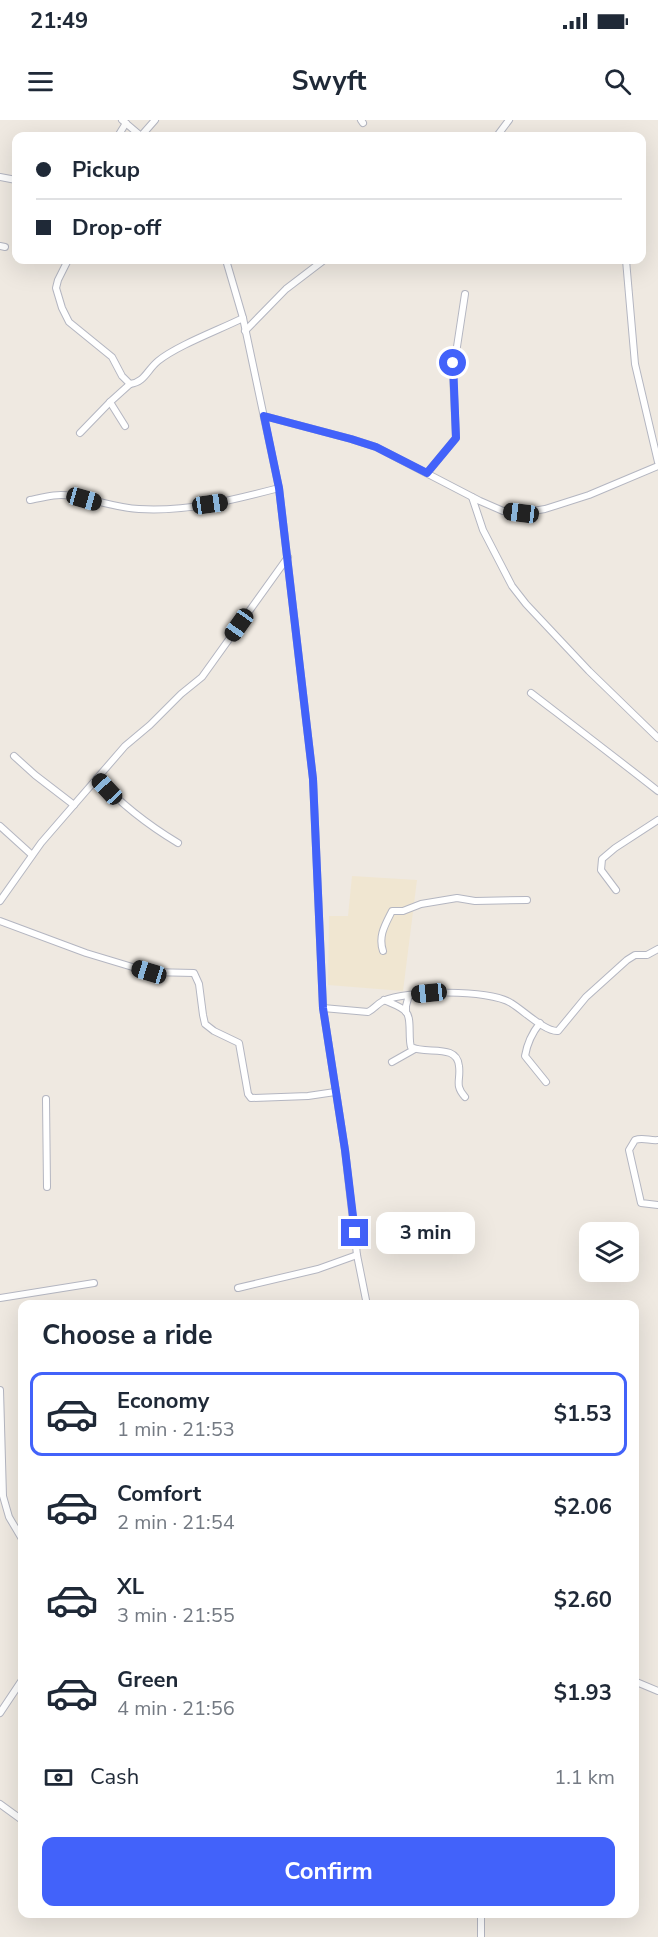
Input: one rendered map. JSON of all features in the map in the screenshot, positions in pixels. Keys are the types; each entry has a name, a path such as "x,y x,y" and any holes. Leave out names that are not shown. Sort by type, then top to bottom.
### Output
{"street":[{"path":"144,132 155,120"},
{"path":"124,122 136,132"},
{"path":"66,264 56,288 69,322 112,357 122,376 130,384"},
{"path":"227,264 243,318 279,488 313,779 323,1008 345,1150 357,1255 366,1300"},
{"path":"245,331 286,289 319,264"},
{"path":"264,416 376,447 503,511 521,513 545,509 589,495 658,464 635,364 626,264"},
{"path":"427,473 456,438 453,373 465,294"},
{"path":"80,433 110,402 130,384 140,382 158,362 243,318"},
{"path":"110,402 125,426"},
{"path":"30,500 53,495 70,495 97,503 137,509 176,509 226,502 279,488"},
{"path":"472,497 483,530 512,586 589,671 658,738"},
{"path":"0,901 41,843 125,746 202,677 288,557"},
{"path":"531,693 658,791"},
{"path":"14,756 74,805"},
{"path":"97,778 145,821 178,843"},
{"path":"616,890 601,870 602,859 658,820"},
{"path":"0,826 32,855"},
{"path":"382,951 380,941 382,930 392,911 404,911 421,904 457,898 475,901 527,900"},
{"path":"0,921 86,953 149,972 194,973 199,984 206,1024 214,1031 239,1043 248,1094 251,1098 308,1096 335,1092"},
{"path":"323,1008 368,1012 384,1000 429,993 493,996 511,1002 540,1023 558,1031 586,997 627,960 635,955 648,955 658,949"},
{"path":"409,995 406,1012 409,1018 411,1047 450,1052 456,1055 459,1059 460,1070 459,1091 465,1097"},
{"path":"384,1000 406,1012"},
{"path":"540,1023 531,1037 525,1056 546,1082"},
{"path":"392,1062 415,1049"},
{"path":"46,1099 46,1187"},
{"path":"658,1140 641,1138 635,1140 629,1150 641,1203 658,1205"},
{"path":"238,1288 318,1269 357,1255"},
{"path":"0,1298 94,1283"},
{"path":"0,1390 3,1496 9,1517 18,1532"},
{"path":"639,1683 658,1691"},
{"path":"0,1713 18,1686"},
{"path":"0,1804 18,1817"},
{"path":"481,1918 481,1937"}],"shaded area":[{"path":"352,876 417,880 403,991 328,985 329,916 348,916"}],"route":[{"path":"355,1233 323,1008 313,779 279,488 264,416 376,447 427,473 456,438 453,363"}]}
